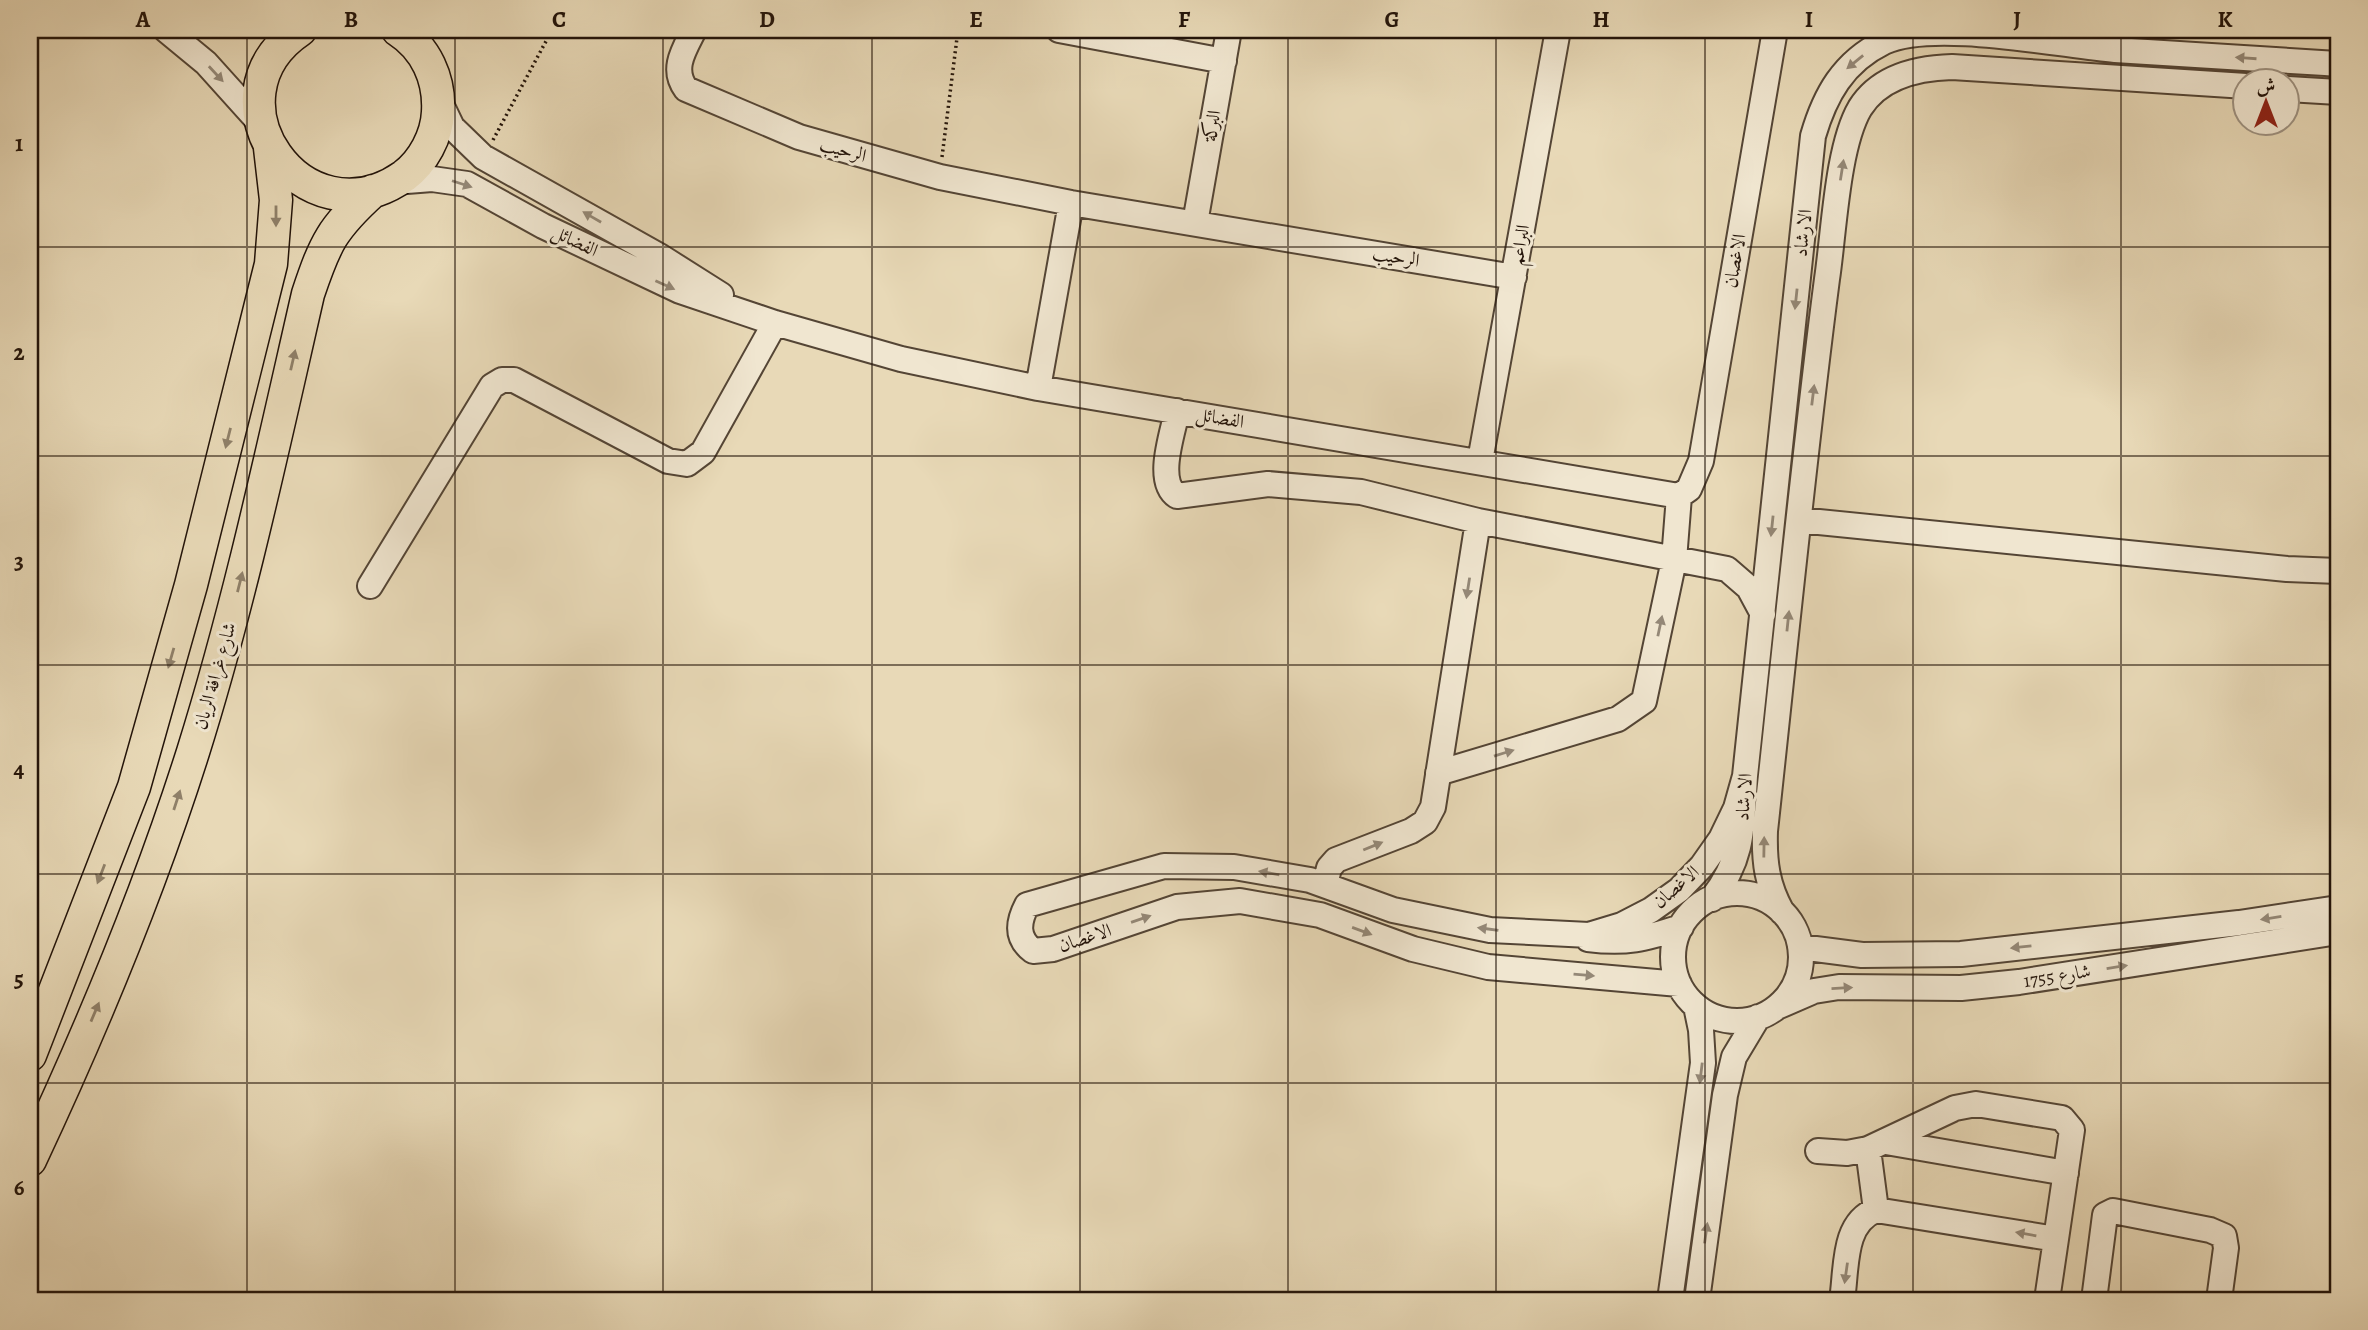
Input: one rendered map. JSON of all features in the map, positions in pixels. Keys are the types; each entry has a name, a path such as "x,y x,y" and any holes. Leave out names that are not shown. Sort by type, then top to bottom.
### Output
{"main road":[{"path":"30,1055 134,787 191,585 271,264 275,200 260,91 264,75 280,46 300,30"},
{"path":"398,30 424,44 439,100"},
{"name":"شارع غرافة الريان","path":"30,1160 69,1075 134,918 194,751 228,633 308,294 321,256 341,219 419,161 428,147 438,116 439,100"},
{"path":"265,136 292,174 322,190 339,194 384,187"}],"street":[{"path":"166,30 206,64 265,136"},
{"name":"الرحيب","path":"694,30 678,69 679,80 696,96 799,137 940,177 1070,203 1514,277"},
{"path":"1059,30 1224,61"},
{"name":"البركة","path":"1195,223 1229,30"},
{"name":"البراعم","path":"1480,461 1558,30"},
{"name":"الاغصان","path":"1438,773 1618,719 1644,701 1674,560 1684,493 1701,461 1775,30"},
{"name":"الارشاد","path":"1712,899 1724,883 1737,857 1741,840 1745,776 1813,136 1831,88 1846,69 1884,42 1923,32 2115,50 2338,64"},
{"name":"الارشاد","path":"1782,912 1768,883 1765,831 1799,520 1846,148 1860,108 1874,91 1887,81 1910,72 1952,67 2232,85"},
{"path":"2302,90 2338,92"},
{"name":"الفضائل","path":"439,100 452,127 483,157 661,257 764,320"},
{"name":"الفضائل","path":"384,187 432,179 467,184 543,226 653,279 764,320 901,359 1038,388 1684,493"},
{"path":"1038,388 1070,203"},
{"path":"370,586 492,386 502,380 514,380 668,461 687,464 703,452 764,320"},
{"path":"1177,411 1167,473 1168,485 1177,496 1268,484 1361,492 1478,520 1727,569 1749,588 1763,614"},
{"path":"1325,885 1329,867 1336,860 1424,822 1433,807 1478,520"},
{"path":"1799,520 2287,569 2338,571"},
{"name":"الاغصان","path":"1679,984 1488,967 1413,949 1320,915 1240,901 1209,901 1177,907 1053,949 1033,951 1021,937 1019,921 1027,905 1164,866 1234,867 1325,885 1393,910 1490,930 1589,935 1622,925 1651,910 1679,890 1702,866 1721,838 1736,808 1745,776"},
{"path":"1670,1300 1703,1063 1696,1006 1679,984 1673,951 1681,926 1694,910 1724,895 1749,895 1761,898 1782,912 1794,928 1800,947 1799,973 1787,997 1768,1012 1734,1057 1725,1095 1697,1300"},
{"name":"شارع 1755","path":"1800,947 1862,955 1961,954 2239,923 2338,908"},
{"name":"الاغصان","path":"1556,934 1619,943 1642,940 1681,926"},
{"name":"شارع 1755","path":"1768,1012 1814,992 1839,987 1961,988 2019,982 2338,932"},
{"path":"1696,1006 1725,1020 1768,1012"},
{"path":"1818,1151 1847,1153 1877,1146 1955,1108 1987,1104 2054,1116 2068,1122 2072,1130 2047,1300"},
{"path":"1877,1146 2066,1173"},
{"path":"1876,1210 1877,1146"},
{"path":"1842,1300 1855,1224 1864,1214 1876,1210 2056,1239"},
{"path":"2094,1300 2105,1215 2113,1211 2210,1230 2224,1236 2227,1248 2219,1300"}],"path":[{"path":"483,157 552,30"},
{"path":"940,177 958,30"}]}
